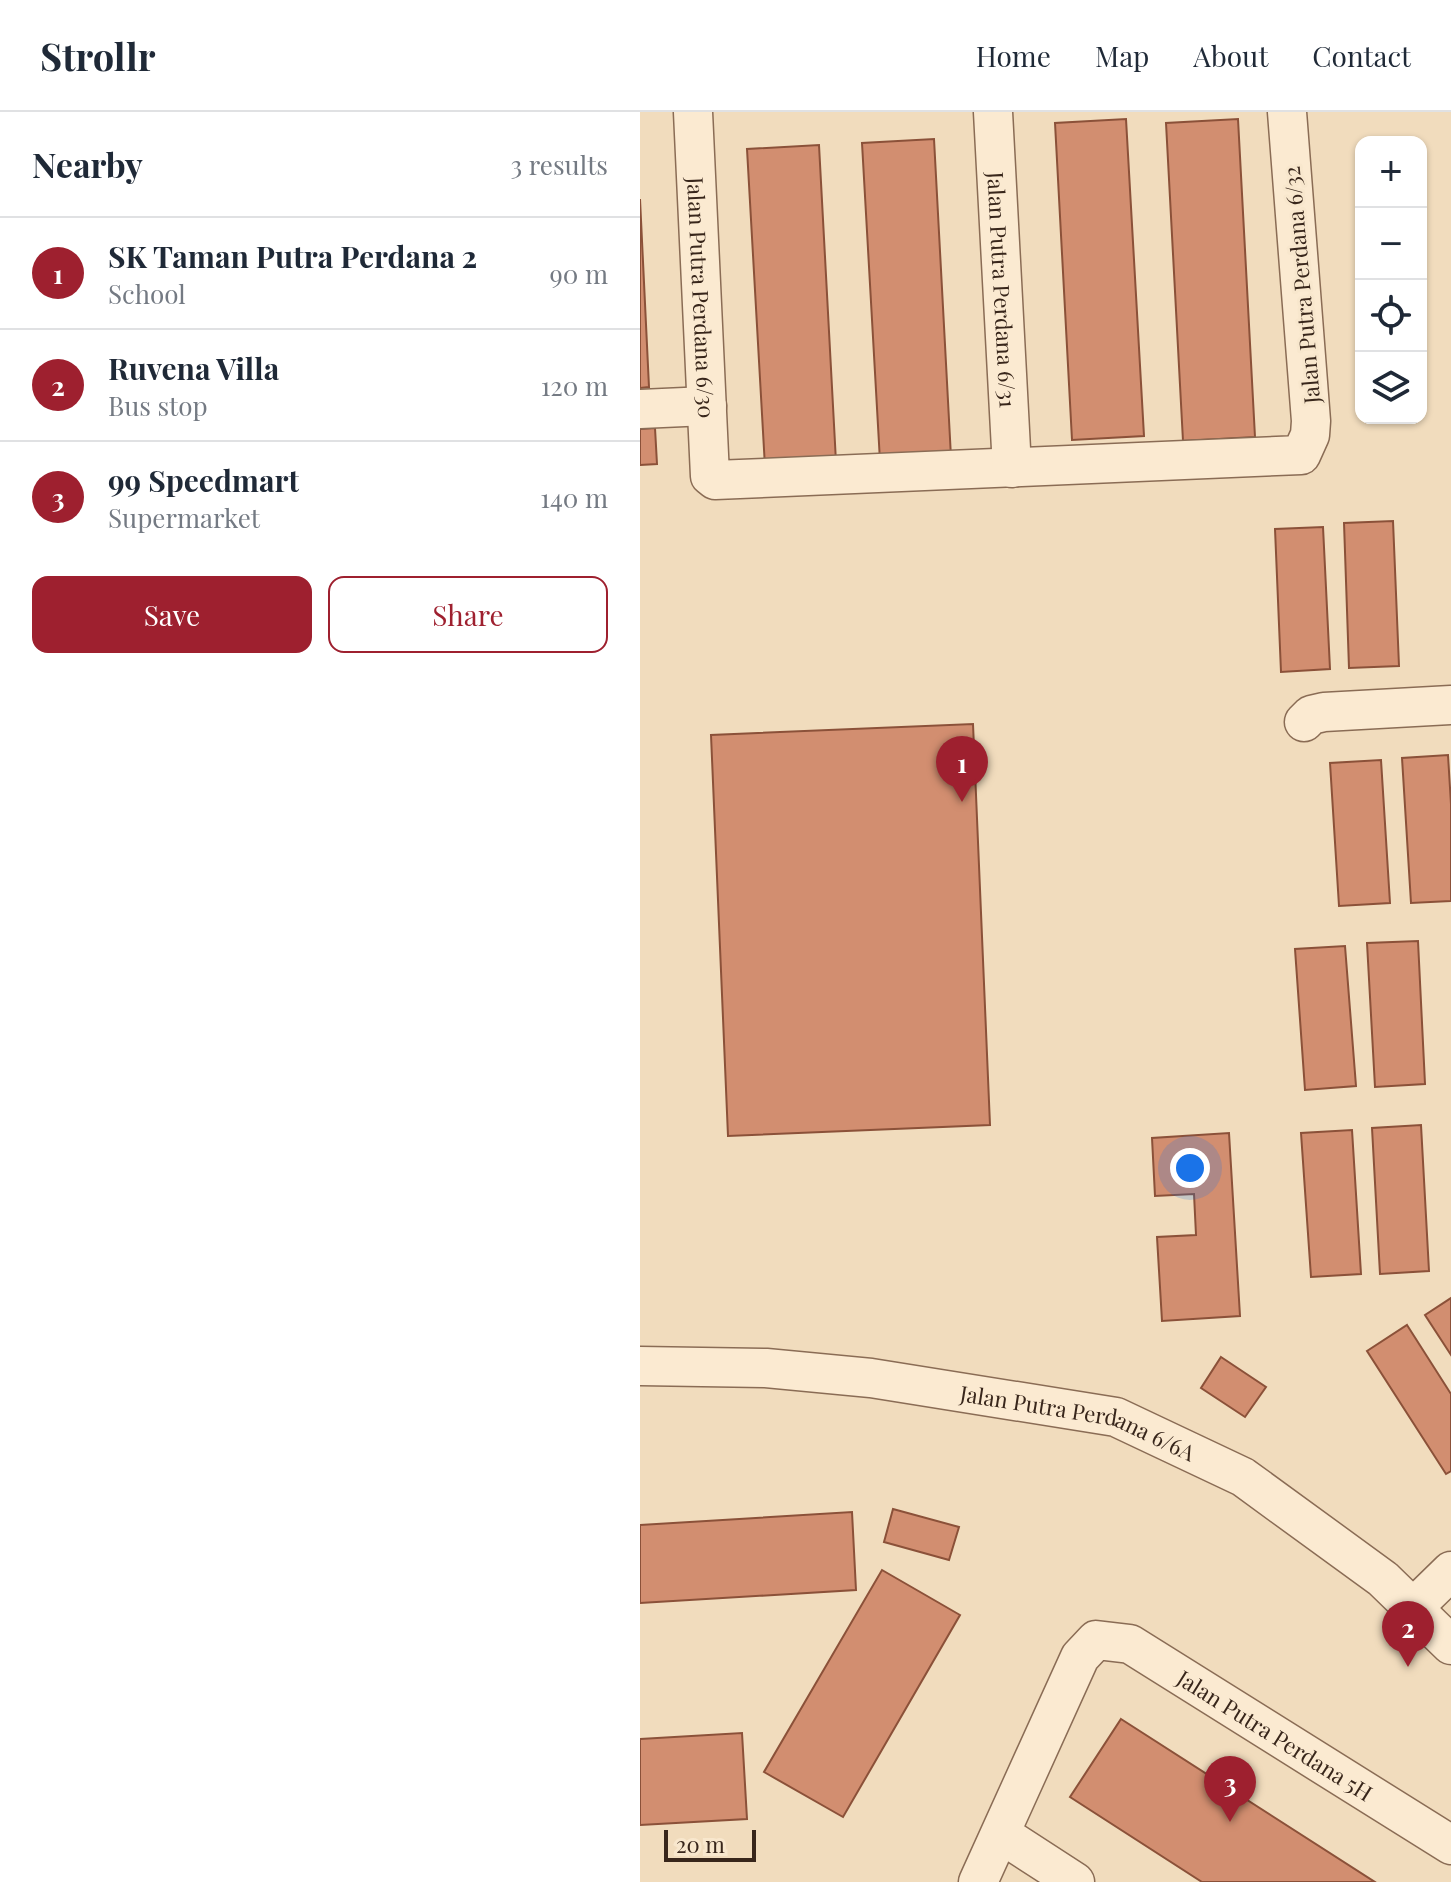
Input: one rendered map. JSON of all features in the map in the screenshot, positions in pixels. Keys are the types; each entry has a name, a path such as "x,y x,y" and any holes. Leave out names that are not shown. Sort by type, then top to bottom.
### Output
{"street":[{"name":"Jalan Putra Perdana 6/30","path":"693,112 710,476 715,480 1012,468"},
{"name":"Jalan Putra Perdana 6/31","path":"993,112 1012,468"},
{"name":"Jalan Putra Perdana 6/32","path":"1012,468 1301,455 1310,435 1311,421 1287,112"},
{"path":"640,409 707,406"},
{"path":"1304,722 1311,715 1324,712 1451,705"},
{"name":"Jalan Putra Perdana 6/6A","path":"640,1366 766,1368 871,1378 1116,1417 1243,1477 1383,1579 1451,1645"},
{"path":"1413,1608 1451,1571"},
{"name":"Jalan Putra Perdana 5H","path":"1001,1834 1080,1657 1096,1640 1130,1644 1451,1845"},
{"path":"978,1882 1001,1834 1075,1882"}],"building":[{"path":"1126,119 1144,436 1072,440 1055,123"},
{"path":"1238,119 1255,437 1183,441 1166,123"},
{"path":"934,139 951,457 880,461 862,143"},
{"path":"819,145 836,462 765,467 747,149"},
{"path":"640,199 649,387 640,388"},
{"path":"655,428 657,464 640,465 640,429"},
{"path":"1393,521 1399,666 1349,668 1344,523"},
{"path":"1323,527 1330,669 1281,672 1275,529"},
{"path":"973,724 990,1125 728,1136 711,735"},
{"path":"1448,755 1451,901 1411,903 1402,758"},
{"path":"1381,760 1390,903 1339,906 1330,763"},
{"path":"1418,941 1425,1084 1375,1087 1367,943"},
{"path":"1345,946 1356,1086 1305,1090 1295,949"},
{"path":"1421,1125 1429,1271 1380,1274 1372,1128"},
{"path":"1352,1130 1361,1274 1311,1277 1301,1133"},
{"path":"1229,1133 1240,1316 1162,1321 1157,1237 1196,1235 1194,1194 1155,1196 1152,1138"},
{"path":"1451,1298 1451,1355 1425,1315"},
{"path":"1407,1325 1451,1394 1451,1471 1446,1474 1367,1351"},
{"path":"1221,1357 1266,1387 1245,1417 1201,1388"},
{"path":"893,1509 959,1527 949,1560 884,1542"},
{"path":"852,1512 856,1590 640,1603 640,1525"},
{"path":"882,1570 960,1615 843,1817 764,1772"},
{"path":"1121,1719 1375,1882 1202,1882 1070,1797"},
{"path":"742,1733 747,1819 640,1825 640,1739"}],"place":[{"name":"SK Taman Putra Perdana 2","path":"962,802"},
{"name":"Ruvena Villa","path":"1408,1667"},
{"name":"99 Speedmart","path":"1230,1822"}]}
